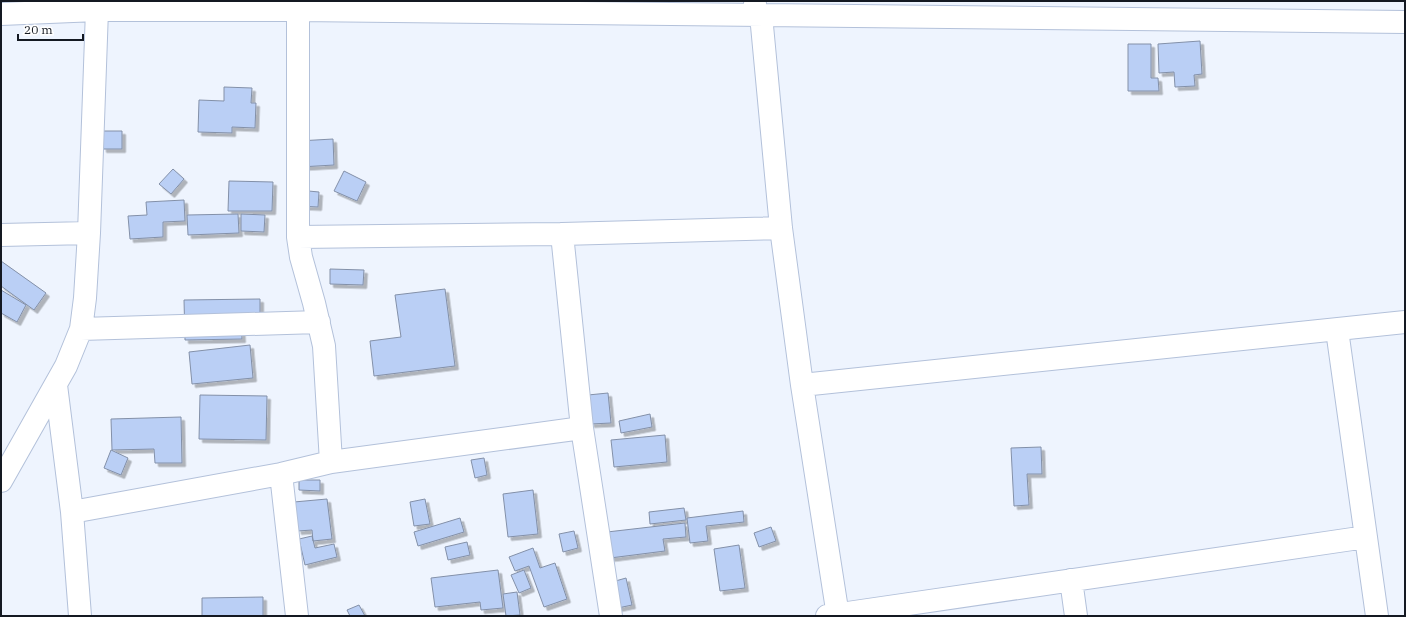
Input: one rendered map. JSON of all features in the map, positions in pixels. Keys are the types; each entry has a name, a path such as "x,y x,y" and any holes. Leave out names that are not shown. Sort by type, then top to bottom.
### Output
{"street":[{"path":"1,481 66,366 81,329 85,298 89,233 96,5"},
{"path":"1,14 96,5 298,10 758,8 1405,22"},
{"path":"758,8 781,228 834,616 1366,536"},
{"path":"298,10 298,237 300,257 319,322 324,346 331,462"},
{"path":"298,237 562,234 781,228"},
{"path":"1,234 89,233"},
{"path":"562,234 582,428 611,616"},
{"path":"81,329 319,322"},
{"path":"802,385 1405,322"},
{"path":"1337,330 1377,616"},
{"path":"56,385 72,512 80,616"},
{"path":"72,512 281,474 331,462 582,428"},
{"path":"281,474 297,616"},
{"path":"1071,580 1076,616"}],"building":[{"path":"1200,41 1202,74 1194,75 1195,86 1175,87 1174,72 1159,73 1158,44"},
{"path":"1128,44 1151,44 1151,78 1158,78 1159,91 1128,91"},
{"path":"224,87 252,88 251,103 256,103 255,128 232,127 232,133 198,132 199,100 224,101"},
{"path":"102,131 122,131 122,149 103,149"},
{"path":"333,139 334,165 300,167 298,141"},
{"path":"173,169 184,179 171,194 159,184"},
{"path":"344,171 366,182 357,201 334,191"},
{"path":"229,181 273,182 272,211 228,211"},
{"path":"298,190 319,192 318,207 297,206"},
{"path":"184,200 185,221 163,222 163,237 130,239 128,216 147,215 146,202"},
{"path":"238,214 239,233 188,235 187,215"},
{"path":"241,214 265,215 264,232 241,231"},
{"path":"1,261 46,293 34,310 1,286"},
{"path":"330,269 364,270 363,285 330,284"},
{"path":"445,289 455,366 374,376 370,341 401,337 395,295"},
{"path":"1,290 26,305 17,322 1,313"},
{"path":"260,299 260,320 241,320 242,339 185,340 184,300"},
{"path":"250,345 253,378 192,384 189,352"},
{"path":"608,393 611,423 591,424 588,395"},
{"path":"200,395 267,396 266,440 199,439"},
{"path":"650,414 652,427 621,433 619,421"},
{"path":"181,417 182,463 155,463 154,449 112,450 111,419"},
{"path":"665,435 667,462 614,467 611,440"},
{"path":"1041,447 1042,474 1027,474 1029,505 1014,506 1011,448"},
{"path":"111,450 128,458 121,475 104,468"},
{"path":"484,458 487,475 475,478 471,460"},
{"path":"299,480 320,480 320,491 299,490"},
{"path":"533,490 538,534 508,537 503,494"},
{"path":"327,499 332,539 313,541 312,530 298,531 294,502"},
{"path":"425,499 430,524 414,526 410,502"},
{"path":"684,508 686,520 650,524 649,512"},
{"path":"743,511 744,522 706,526 708,541 690,543 687,518"},
{"path":"460,518 464,532 418,546 414,532"},
{"path":"685,523 686,537 663,539 665,551 610,558 607,532"},
{"path":"771,527 776,541 759,547 754,533"},
{"path":"574,531 578,548 563,552 559,534"},
{"path":"312,536 315,548 334,544 337,557 305,565 299,539"},
{"path":"467,542 470,555 448,560 445,547"},
{"path":"739,545 745,588 720,591 714,549"},
{"path":"533,548 540,568 555,563 567,599 544,607 529,566 515,571 509,557"},
{"path":"498,570 503,608 481,610 480,602 435,607 431,578"},
{"path":"524,570 531,588 519,593 511,575"},
{"path":"626,578 632,605 618,608 612,582"},
{"path":"517,592 520,615 506,616 503,594"},
{"path":"263,597 263,616 202,616 202,598"},
{"path":"359,605 365,616 350,616 347,610"}]}
